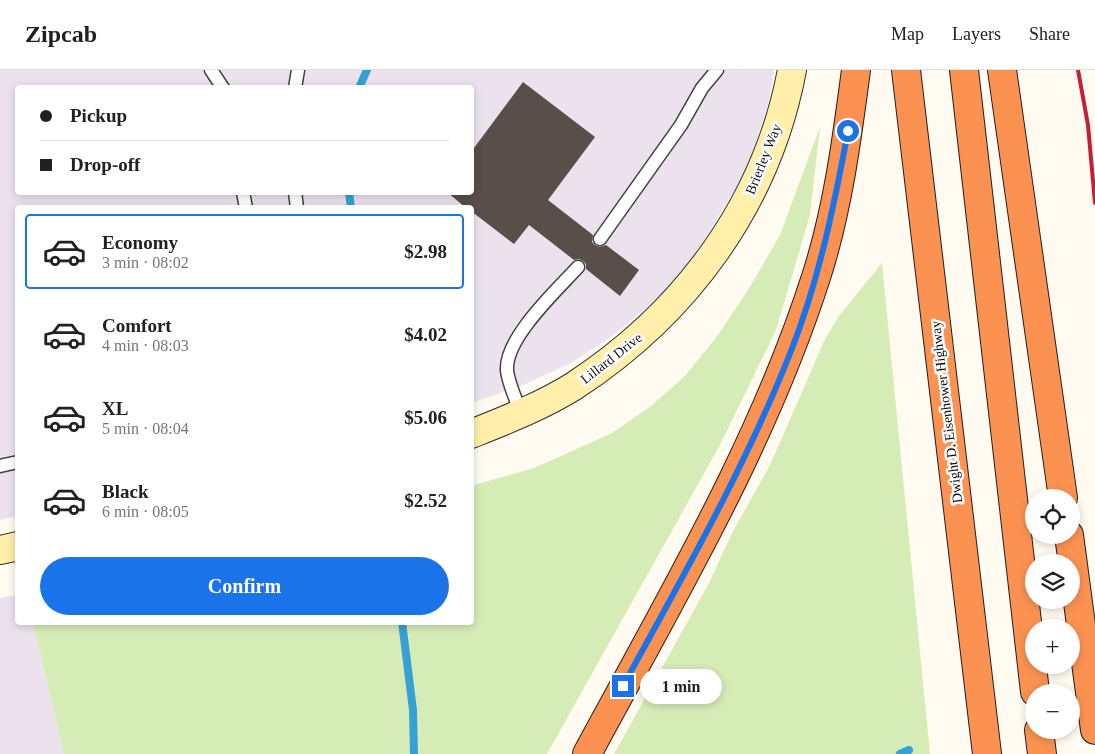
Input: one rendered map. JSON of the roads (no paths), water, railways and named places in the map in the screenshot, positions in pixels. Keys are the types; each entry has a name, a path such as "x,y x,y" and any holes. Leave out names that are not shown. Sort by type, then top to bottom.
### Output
{"highway":[{"path":"587,754 715,517 757,433 792,350 818,272 834,204 848,131 856,70"},
{"name":"Dwight D. Eisenhower Highway","path":"906,70 987,754"},
{"path":"964,70 1034,684"},
{"path":"1002,70 1062,489"},
{"path":"1069,544 1095,730"},
{"path":"1041,739 1042,754"}],"street":[{"name":"Brierley Way","path":"722,244 746,202 768,155 787,97 792,70"},
{"name":"Lillard Drive","path":"474,433 521,414 573,386 621,353 664,314 706,266 722,244"},
{"path":"0,550 15,547"}],"lane":[{"path":"211,70 221,85"},
{"path":"296,85 298,70"},
{"path":"600,240 681,125 702,88 718,70"},
{"path":"521,414 507,371 514,343 526,326 578,268"},
{"path":"0,466 15,463"}],"waterway":[{"path":"360,85 367,70"},
{"path":"349,195 351,205"},
{"path":"402,625 413,710 414,754"},
{"path":"900,754 909,750"}],"railway":[{"path":"1078,70 1088,125 1095,203"}]}
